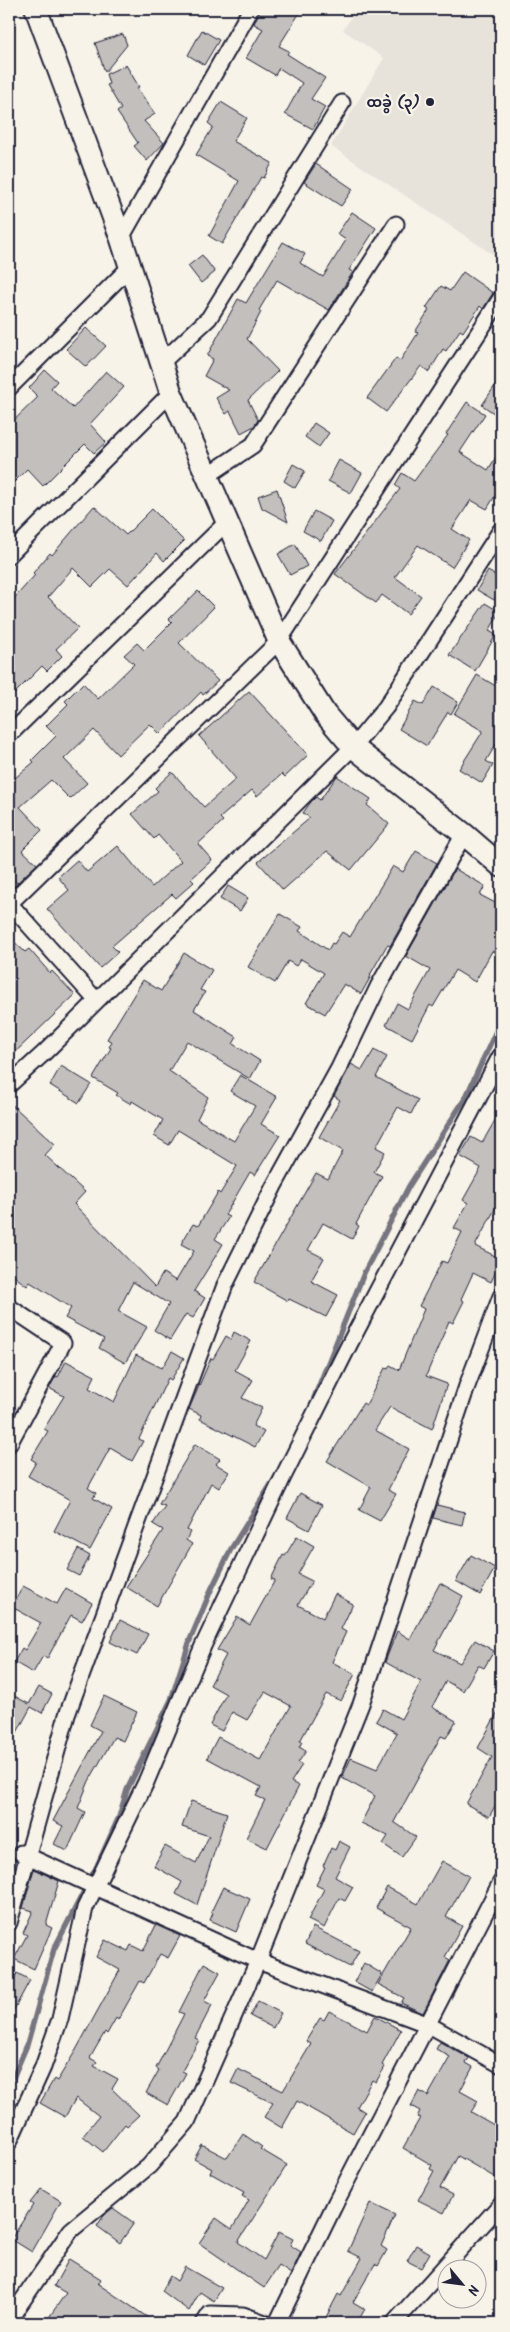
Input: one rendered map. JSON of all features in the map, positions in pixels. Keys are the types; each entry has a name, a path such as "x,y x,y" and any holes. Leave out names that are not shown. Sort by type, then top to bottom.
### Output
{"street":[{"path":"36,9 131,266 171,393 279,641 325,714 353,747 464,834 501,866"},
{"path":"121,238 252,9"},
{"path":"162,362 209,318 342,103"},
{"path":"207,476 253,445 396,224"},
{"path":"9,388 131,266"},
{"path":"96,1000 9,903 279,641 501,298"},
{"path":"9,555 171,393"},
{"path":"9,735 228,521"},
{"path":"9,1085 45,1052 353,747 390,700 501,530"},
{"path":"9,1923 24,1854 67,1715 225,1285 274,1186 339,1068 378,987 464,834"},
{"path":"9,2142 43,2067 60,2019 85,1908 146,1782 203,1646 283,1477 350,1343 501,1055"},
{"path":"9,2320 71,2230 149,2166 187,2122 258,1961 361,1704 467,1386 501,1296"},
{"path":"9,1307 63,1343 9,1444"},
{"path":"24,1854 258,1961 428,2025 501,2065"},
{"path":"277,2323 336,2202 501,1882"},
{"path":"394,2323 501,2204"},
{"path":"204,2323 210,2314 244,2315 264,2323"}],"shaded area":[{"name":"ထခွဲ (၃)","path":"356,9 501,9 501,260 331,146 384,58 343,30"}],"building":[{"path":"260,9 302,9 279,46 289,51 287,54 325,78 311,99 325,107 313,129 285,114 302,83 279,68 275,75 246,58 263,29 254,24"},
{"path":"202,30 219,40 204,65 188,55"},
{"path":"123,34 127,45 105,72 95,43"},
{"path":"126,65 139,87 137,88 155,114 144,121 164,143 147,161 134,146 138,143 117,112 121,109 107,85 109,84 106,74"},
{"path":"221,102 247,118 233,141 272,163 264,178 261,177 222,244 209,236 239,181 196,155 213,127 208,123"},
{"path":"316,164 353,189 341,206 304,182"},
{"path":"352,212 376,228 349,270 353,272 329,310 277,280 259,310 261,312 247,339 278,371 248,400 258,420 254,426 241,433 230,411 226,414 216,398 229,390 204,376 213,359 207,356 238,299 246,303 283,242 305,254 300,263 323,277 346,240 337,234"},
{"path":"202,255 215,272 201,283 188,266"},
{"path":"463,272 493,293 483,309 480,306 463,332 460,330 446,351 443,349 429,372 421,366 386,412 367,398 396,358 400,361 418,333 415,332 429,310 426,308 441,286 450,291"},
{"path":"86,328 106,346 86,367 66,349"},
{"path":"45,370 57,381 51,388 73,408 106,371 124,387 90,424 106,442 94,453 85,444 43,486 27,469 9,487 9,425 38,397 29,388"},
{"path":"501,377 501,418 482,405"},
{"path":"467,402 485,414 460,452 488,470 501,449 501,486 487,509 471,500 452,529 469,540 452,567 418,545 395,577 421,596 408,614 382,595 376,603 335,574 400,489 395,485 402,473 414,481 448,435 446,434"},
{"path":"314,423 329,433 319,447 305,437"},
{"path":"339,460 362,473 351,493 328,481"},
{"path":"293,464 305,471 295,488 284,481"},
{"path":"277,489 288,522 262,508 258,496"},
{"path":"94,506 126,535 152,509 184,541 164,561 157,553 128,585 110,569 92,587 73,568 48,597 78,628 56,649 62,656 47,671 42,666 9,699 9,604 35,575 33,573 50,553 52,555"},
{"path":"314,511 332,521 321,541 303,531"},
{"path":"295,544 307,566 290,575 278,554"},
{"path":"488,571 501,579 501,589 494,600 477,590"},
{"path":"198,591 214,607 179,643 218,681 203,695 201,692 160,734 150,724 118,755 94,730 64,759 87,783 70,799 51,780 20,807 42,830 22,850 37,864 17,883 9,876 9,783 34,762 32,760 56,736 46,726 68,704 65,701 83,683 98,699 134,664 124,655 137,643 144,650 172,622 169,619"},
{"path":"485,603 500,612 489,631 496,635 475,671 449,655"},
{"path":"477,675 501,689 501,736 486,761 493,765 482,783 459,769 483,731 454,714"},
{"path":"434,687 458,702 451,714 448,712 427,746 399,729 415,701 423,705"},
{"path":"249,691 308,755 285,777 282,774 257,796 252,790 220,818 223,821 198,844 212,860 191,879 194,882 176,898 172,894 112,946 118,952 100,968 47,909 69,890 58,877 77,860 87,872 118,846 152,887 181,861 158,835 154,839 132,814 158,791 155,788 172,772 204,807 236,779 199,736"},
{"path":"337,776 371,799 367,805 389,824 351,870 327,851 283,890 258,862 310,818 303,813 316,797 320,800"},
{"path":"416,851 437,863 390,946 387,945 361,994 344,984 325,1014 306,1003 324,973 301,959 296,966 288,961 275,983 248,967 280,914 302,927 299,931 328,950 342,932 350,937 393,866 403,872"},
{"path":"455,869 485,886 480,895 501,906 501,955 492,951 475,982 455,970 433,1007 430,1005 412,1039 386,1025 397,1003 408,1009 430,970 406,956"},
{"path":"228,886 248,898 240,911 220,899"},
{"path":"9,937 25,952 29,949 50,973 52,971 75,995 9,1058"},
{"path":"184,953 212,970 200,990 205,992 194,1010 237,1037 233,1044 260,1061 250,1079 187,1041 169,1071 208,1097 197,1119 234,1141 255,1106 230,1091 240,1075 277,1097 261,1124 280,1135 255,1175 250,1172 225,1215 229,1217 215,1239 223,1244 194,1291 205,1298 193,1318 186,1314 170,1340 154,1330 169,1304 133,1282 118,1311 147,1327 125,1363 99,1348 104,1339 65,1318 71,1308 30,1282 27,1286 9,1272 9,1102 55,1144 45,1155 85,1192 74,1204 155,1287 163,1273 176,1281 194,1251 181,1244 193,1224 198,1226 218,1192 220,1194 237,1166 178,1130 169,1145 154,1136 163,1120 132,1101 131,1104 116,1095 118,1093 93,1078 111,1048 109,1047 112,1042 107,1039 143,980 161,991"},
{"path":"374,1050 387,1057 376,1077 418,1100 411,1114 398,1107 376,1147 385,1152 374,1172 382,1176 356,1224 359,1226 352,1239 323,1223 308,1250 324,1258 311,1281 338,1295 326,1317 289,1299 288,1301 254,1282 316,1173 328,1179 343,1151 319,1137 340,1100 334,1096 351,1064 362,1070"},
{"path":"61,1066 91,1084 79,1103 50,1085"},
{"path":"501,1110 501,1198 475,1246 501,1259 501,1261 491,1282 473,1273 461,1299 464,1301 453,1323 449,1321 426,1376 447,1384 432,1429 390,1407 375,1430 409,1449 388,1490 396,1494 380,1521 359,1510 371,1487 327,1461 363,1403 366,1405 385,1368 388,1369 390,1365 399,1370 424,1309 419,1306 442,1261 447,1263 462,1232 454,1228 468,1203 463,1200 481,1168 460,1156 471,1137 482,1143"},
{"path":"234,1332 251,1341 235,1370 253,1380 242,1398 262,1408 253,1426 264,1432 255,1447 200,1419 201,1415 189,1409 211,1358 213,1359 226,1336 231,1339"},
{"path":"172,1351 184,1358 171,1380 168,1378 139,1439 143,1441 132,1461 110,1448 88,1488 96,1493 93,1498 112,1509 90,1550 54,1531 70,1500 28,1476 36,1462 31,1459 48,1431 44,1429 64,1396 49,1388 56,1376 58,1377 66,1361 95,1376 89,1388 114,1402 136,1355 162,1368"},
{"path":"195,1444 220,1459 216,1464 229,1472 219,1488 211,1483 187,1530 190,1532 186,1540 192,1544 157,1606 126,1587 163,1530 153,1524 165,1506 159,1504"},
{"path":"300,1493 322,1505 309,1530 287,1518"},
{"path":"437,1505 465,1512 462,1525 433,1518"},
{"path":"297,1536 314,1546 298,1574 312,1581 298,1605 323,1618 335,1594 353,1604 341,1629 346,1632 332,1662 355,1674 341,1701 326,1694 300,1741 302,1742 299,1747 306,1751 298,1763 302,1765 291,1782 299,1786 267,1848 246,1838 265,1800 256,1796 261,1787 207,1758 218,1737 260,1760 291,1706 265,1692 247,1720 232,1712 222,1731 210,1725 226,1694 210,1685 226,1655 217,1650 237,1617 250,1625 275,1580 271,1579 283,1555 285,1556"},
{"path":"78,1549 90,1556 79,1576 67,1570"},
{"path":"471,1555 495,1568 480,1595 456,1581"},
{"path":"440,1583 463,1596 434,1650 460,1663 475,1640 494,1651 484,1668 478,1665 463,1691 446,1681 432,1707 456,1721 446,1738 441,1736 394,1822 416,1837 402,1857 383,1844 388,1836 361,1823 375,1796 342,1778 351,1758 377,1769 397,1733 376,1721 383,1709 401,1719 421,1682 385,1662 397,1631 410,1639"},
{"path":"23,1586 57,1604 66,1588 92,1603 82,1621 71,1615 47,1659 43,1656 33,1673 14,1662 22,1648 25,1650 41,1623 12,1607"},
{"path":"120,1620 148,1634 137,1655 110,1642"},
{"path":"39,1687 52,1694 42,1713 31,1707 9,1747 9,1693 29,1704"},
{"path":"104,1696 137,1712 123,1741 114,1737 89,1781 78,1808 85,1812 67,1851 54,1844 63,1826 53,1821 101,1731 90,1725"},
{"path":"501,1706 501,1795 489,1817 466,1804 492,1757 478,1748"},
{"path":"191,1801 227,1813 197,1905 176,1894 182,1882 154,1866 165,1846 196,1863 209,1836 182,1827"},
{"path":"339,1841 350,1847 335,1877 353,1887 345,1901 339,1898 324,1928 308,1920 324,1889 316,1885 325,1867 323,1866 331,1848 335,1850"},
{"path":"442,1861 469,1876 446,1917 462,1926 445,1957 450,1960 423,2013 401,2003 404,1998 378,1984 411,1927 376,1908 387,1887 418,1904"},
{"path":"34,1869 59,1881 46,1925 52,1928 34,1969 14,1959 27,1935 23,1933 33,1911 23,1908"},
{"path":"223,1887 250,1899 236,1932 210,1920 213,1913 211,1912"},
{"path":"156,1925 180,1936 168,1958 160,1954 144,1983 140,1981 118,2020 116,2018 107,2034 105,2032 90,2058 97,2062 94,2066 118,2079 112,2089 139,2115 127,2126 125,2124 103,2152 83,2136 99,2116 76,2098 65,2117 40,2103 54,2079 57,2081 76,2050 120,1970 96,1957 105,1940 128,1951 131,1945 143,1951"},
{"path":"313,1927 359,1951 350,1967 305,1944"},
{"path":"204,1963 220,1972 204,2001 212,2005 195,2038 199,2040 182,2071 186,2073 168,2105 146,2093 159,2070 156,2068 184,2014 179,2012"},
{"path":"364,1963 382,1974 372,1992 354,1982"},
{"path":"17,1973 30,1980 9,2019 9,1988"},
{"path":"258,2001 281,2013 273,2028 250,2016"},
{"path":"329,2011 367,2031 375,2016 401,2030 382,2065 385,2067 376,2082 372,2080 357,2107 365,2112 353,2133 297,2101 282,2128 264,2117 273,2103 231,2083 238,2069 283,2091 311,2044 306,2041 320,2018 324,2020"},
{"path":"440,2042 469,2058 466,2063 473,2067 460,2091 478,2101 471,2112 501,2129 501,2181 458,2156 440,2188 453,2195 444,2213 418,2200 434,2171 430,2169 432,2165 403,2148 420,2118 417,2117 420,2111 411,2106 419,2091 428,2096 450,2057 436,2049"},
{"path":"243,2134 262,2147 260,2149 287,2165 238,2242 264,2260 279,2232 293,2239 290,2245 301,2252 291,2274 279,2266 264,2288 199,2243 216,2218 232,2229 249,2200 242,2196 244,2192 210,2173 212,2169 194,2159 202,2145 227,2158"},
{"path":"41,2189 61,2201 32,2252 11,2239 33,2205 30,2203"},
{"path":"370,2203 395,2215 381,2246 387,2250 378,2266 375,2264 353,2302 365,2309 357,2323 323,2323 338,2294 341,2296 362,2258 348,2251"},
{"path":"113,2208 134,2223 120,2243 97,2226 104,2215"},
{"path":"416,2245 430,2253 421,2268 407,2261"},
{"path":"69,2259 101,2279 98,2284 156,2323 45,2323 66,2293 54,2286"},
{"path":"185,2267 222,2288 214,2301 200,2292 189,2311 162,2291 170,2276 177,2281"}],"waterway":[{"path":"314,1398 364,1273 409,1186 466,1097 501,1020"},
{"path":"9,2087 27,2045 54,1949 97,1866 119,1817 127,1790 171,1700 190,1640 211,1590 231,1549 275,1478"}],"place":[{"name":"ထခွဲ (၃)","path":"430,102"}]}
